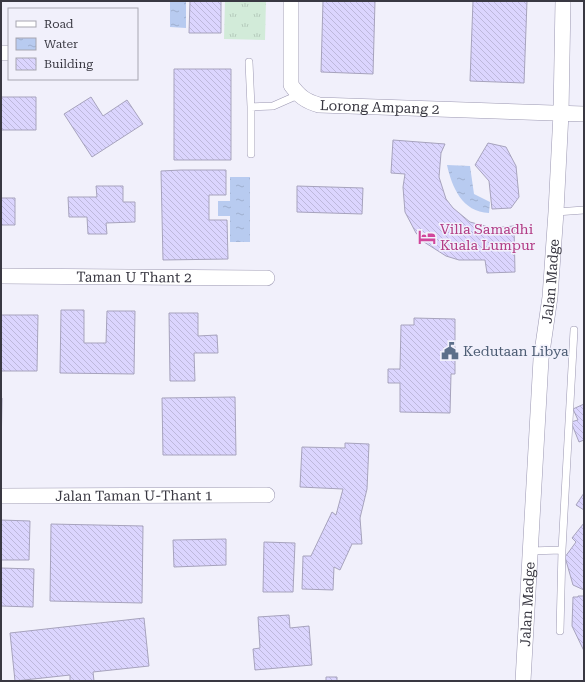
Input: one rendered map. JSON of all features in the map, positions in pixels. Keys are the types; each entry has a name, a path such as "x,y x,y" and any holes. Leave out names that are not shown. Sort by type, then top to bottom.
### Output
{"street":[{"path":"291,1 290,74 291,85 298,95"},
{"name":"Jalan Madge","path":"523,681 529,551 541,359 550,297 556,212 561,113 563,1"},
{"name":"Lorong Ampang 2","path":"298,95 307,102 319,105 584,114"},
{"name":"Taman U Thant 2","path":"1,276 267,278"},
{"name":"Jalan Taman U-Thant 1","path":"1,496 267,495"}],"lane":[{"path":"249,62 251,154"},
{"path":"251,107 274,106 298,95"},
{"path":"556,212 584,210"},
{"path":"560,631 562,550 574,330"},
{"path":"529,551 562,550"}],"green space":[{"path":"225,1 266,1 265,40 224,39"}],"water":[{"path":"170,1 186,1 186,28 170,27"},
{"path":"447,165 470,166 474,194 490,202 489,213 480,212 465,203 455,190"},
{"path":"230,177 250,177 250,242 230,242 230,216 218,216 218,201 230,201"}],"building":[{"path":"190,1 221,1 221,33 189,33"},
{"path":"323,1 375,1 373,74 321,72"},
{"path":"473,1 527,1 524,83 470,81"},
{"path":"174,69 231,69 231,160 174,160"},
{"path":"1,97 36,97 36,130 1,130"},
{"path":"91,97 103,116 127,100 143,124 92,157 64,114"},
{"path":"393,140 445,144 441,153 439,177 446,199 453,208 470,222 492,228 514,226 515,272 487,273 485,260 459,260 446,256 424,242 416,233 405,212 403,187 405,174 391,173"},
{"path":"488,143 506,147 516,166 519,197 511,208 492,209 489,181 475,165"},
{"path":"226,170 226,195 209,195 209,220 227,220 228,259 163,260 161,171"},
{"path":"96,186 123,186 123,202 135,202 135,222 106,223 107,234 88,234 87,217 69,217 68,197 97,197"},
{"path":"297,186 363,188 362,214 297,212"},
{"path":"1,198 15,198 15,225 1,225"},
{"path":"61,310 84,310 84,343 106,343 107,311 135,311 134,374 60,373"},
{"path":"169,313 198,313 198,336 217,335 218,353 194,353 195,381 170,381"},
{"path":"1,315 38,315 37,371 1,371"},
{"path":"414,318 455,319 455,374 451,374 450,413 400,412 400,383 388,383 388,369 400,369 401,325 414,325"},
{"path":"235,397 236,455 163,455 162,398"},
{"path":"1,398 2,398 1,455"},
{"path":"584,404 584,440 579,442 571,422 578,420 573,409"},
{"path":"345,443 369,444 367,489 360,518 362,544 352,544 340,570 334,567 333,590 302,589 303,556 311,556 332,512 336,515 343,489 300,487 302,447 345,448"},
{"path":"584,493 584,510 576,505"},
{"path":"1,520 30,521 29,560 1,560"},
{"path":"584,523 584,590 573,585 565,557 576,542 572,538"},
{"path":"51,524 143,526 142,603 50,601"},
{"path":"226,539 226,565 174,567 173,540"},
{"path":"264,542 295,543 293,592 263,592"},
{"path":"1,568 34,569 33,607 1,606"},
{"path":"584,596 584,651 572,626 573,597"},
{"path":"289,615 290,628 309,626 312,665 255,670 253,649 260,648 258,617"},
{"path":"144,618 149,666 93,672 94,681 70,681 70,675 15,681 10,633"},
{"path":"326,677 337,677 337,681 326,681"}],"place":[{"name":"Villa Samadhi Kuala Lumpur","path":"427,237"},
{"name":"Kedutaan Libya","path":"450,351"}]}
